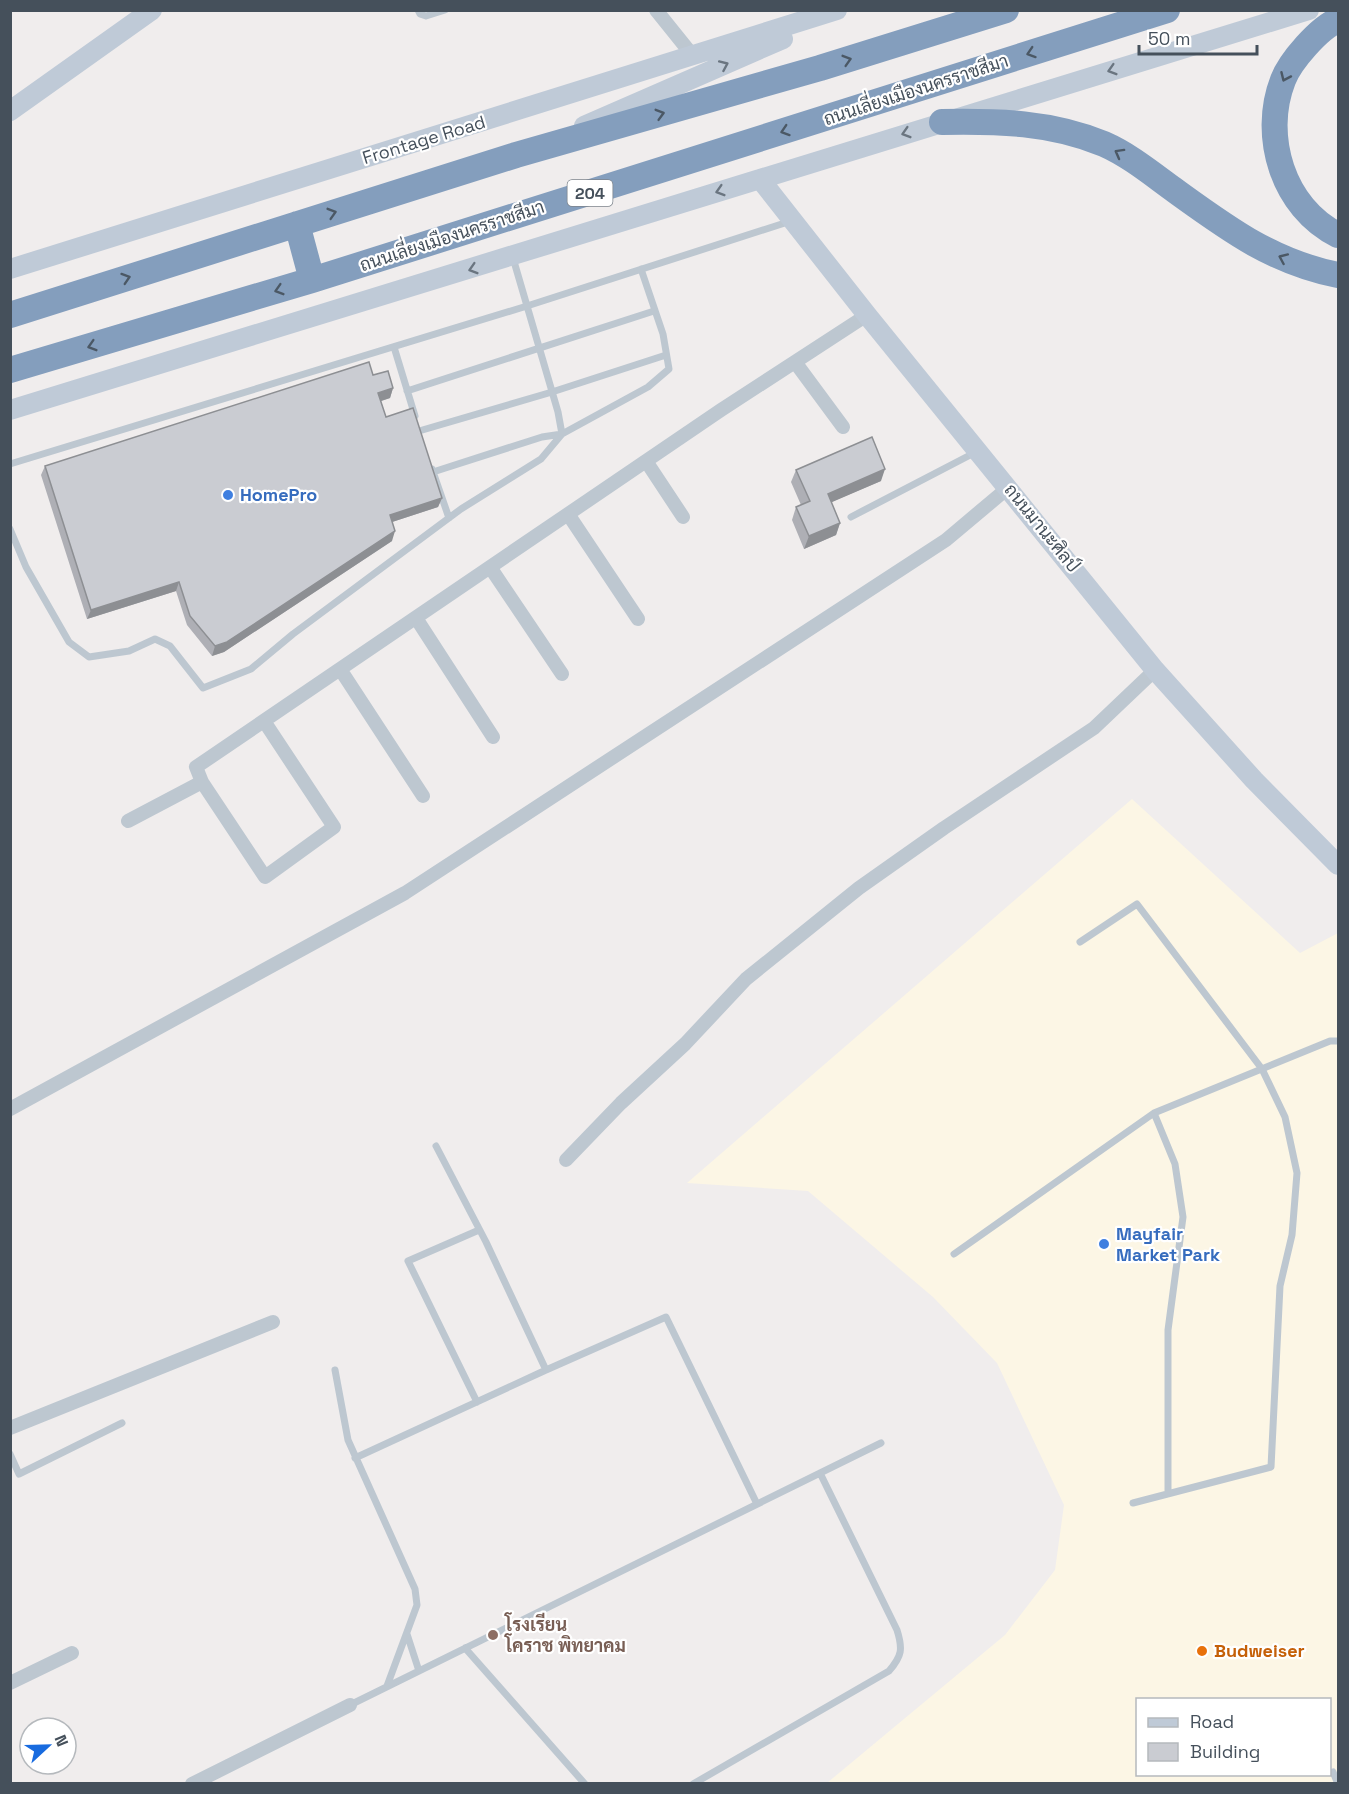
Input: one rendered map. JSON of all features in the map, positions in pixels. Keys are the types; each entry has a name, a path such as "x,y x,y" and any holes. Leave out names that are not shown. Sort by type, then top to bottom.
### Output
{"highway":[{"path":"10,315 516,155 820,68 1006,10"},
{"name":"ถนนเลี่ยงเมืองนครราชสีมา","path":"10,370 312,280 1167,10"},
{"path":"1338,20 1313,39 1294,60 1283,79 1277,100 1275,120 1280,162 1294,196 1320,223 1338,235"},
{"path":"942,122 987,121 1034,124 1091,139 1139,164 1215,219 1267,251 1296,264 1338,275"},
{"path":"297,224 312,280"},
{"path":"10,383 60,355"}],"main road":[{"path":"10,111 152,10"},
{"name":"Frontage Road","path":"10,269 837,10"},
{"path":"516,155 848,10"},
{"path":"10,410 1309,10"},
{"name":"ถนนมานะศิลป์","path":"760,179 867,315 979,450 1155,670 1254,780 1338,865"}],"street":[{"path":"656,10 693,56"},
{"path":"264,721 334,828 265,877 202,782 196,767 646,461 867,315"},
{"path":"795,362 843,427"},
{"path":"646,461 683,518"},
{"path":"10,1109 405,893 946,540 1009,487"},
{"path":"568,514 638,619"},
{"path":"490,567 562,674"},
{"path":"416,618 493,737"},
{"path":"340,669 423,796"},
{"path":"566,1160 621,1103 685,1044 746,979 859,888 1094,728 1155,670"},
{"path":"128,821 202,782"},
{"path":"10,1428 273,1322"},
{"path":"10,1683 72,1653"},
{"path":"192,1784 350,1705"}],"lane":[{"path":"418,10 420,14 426,16 445,10"},
{"path":"10,464 527,306 793,220"},
{"path":"513,256 562,434"},
{"path":"433,472 542,437 562,434 648,387 669,369 663,334 641,270"},
{"path":"407,391 654,311"},
{"path":"394,347 423,442"},
{"path":"419,431 552,392 666,355"},
{"path":"10,529 26,567 69,642 89,657 129,651 155,639 170,646 203,688 250,669 293,634 449,518 541,459 562,434"},
{"path":"851,517 979,450"},
{"path":"430,462 449,518"},
{"path":"1080,942 1137,904 1262,1069 1285,1117 1298,1173 1292,1235 1280,1286 1271,1467 1133,1503"},
{"path":"954,1254 1154,1113 1330,1041 1338,1041"},
{"path":"1154,1113 1175,1164 1183,1217 1168,1330 1168,1494"},
{"path":"436,1146 546,1370"},
{"path":"477,1402 408,1261 479,1230"},
{"path":"356,1458 666,1317 757,1504"},
{"path":"335,1370 344,1427 415,1589 417,1605 387,1686"},
{"path":"10,1454 20,1474 122,1424"},
{"path":"350,1705 881,1443"},
{"path":"693,1784 889,1671 899,1660 901,1644 897,1630 820,1473"},
{"path":"407,1634 419,1671"},
{"path":"465,1648 585,1784"},
{"path":"1333,1772 1338,1784"}],"shaded area":[{"name":"Mayfair Market Park","path":"1132,799 1300,953 1338,933 1338,1783 827,1783 1005,1635 1055,1570 1064,1505 997,1363 933,1297 808,1191 687,1183"}],"building":[{"path":"369,362 373,375 388,371 393,388 378,393 386,417 413,408 442,498 390,515 395,531 227,642 215,646 190,616 179,582 91,610 45,466"},
{"path":"872,437 885,469 828,494 840,523 809,536 796,507 810,501 796,470"}],"place":[{"name":"HomePro","path":"228,495"},
{"name":"Mayfair Market Park","path":"1104,1244"},
{"name":"โรงเรียน โคราช พิทยาคม","path":"493,1635"},
{"name":"Budweiser","path":"1202,1651"}]}
